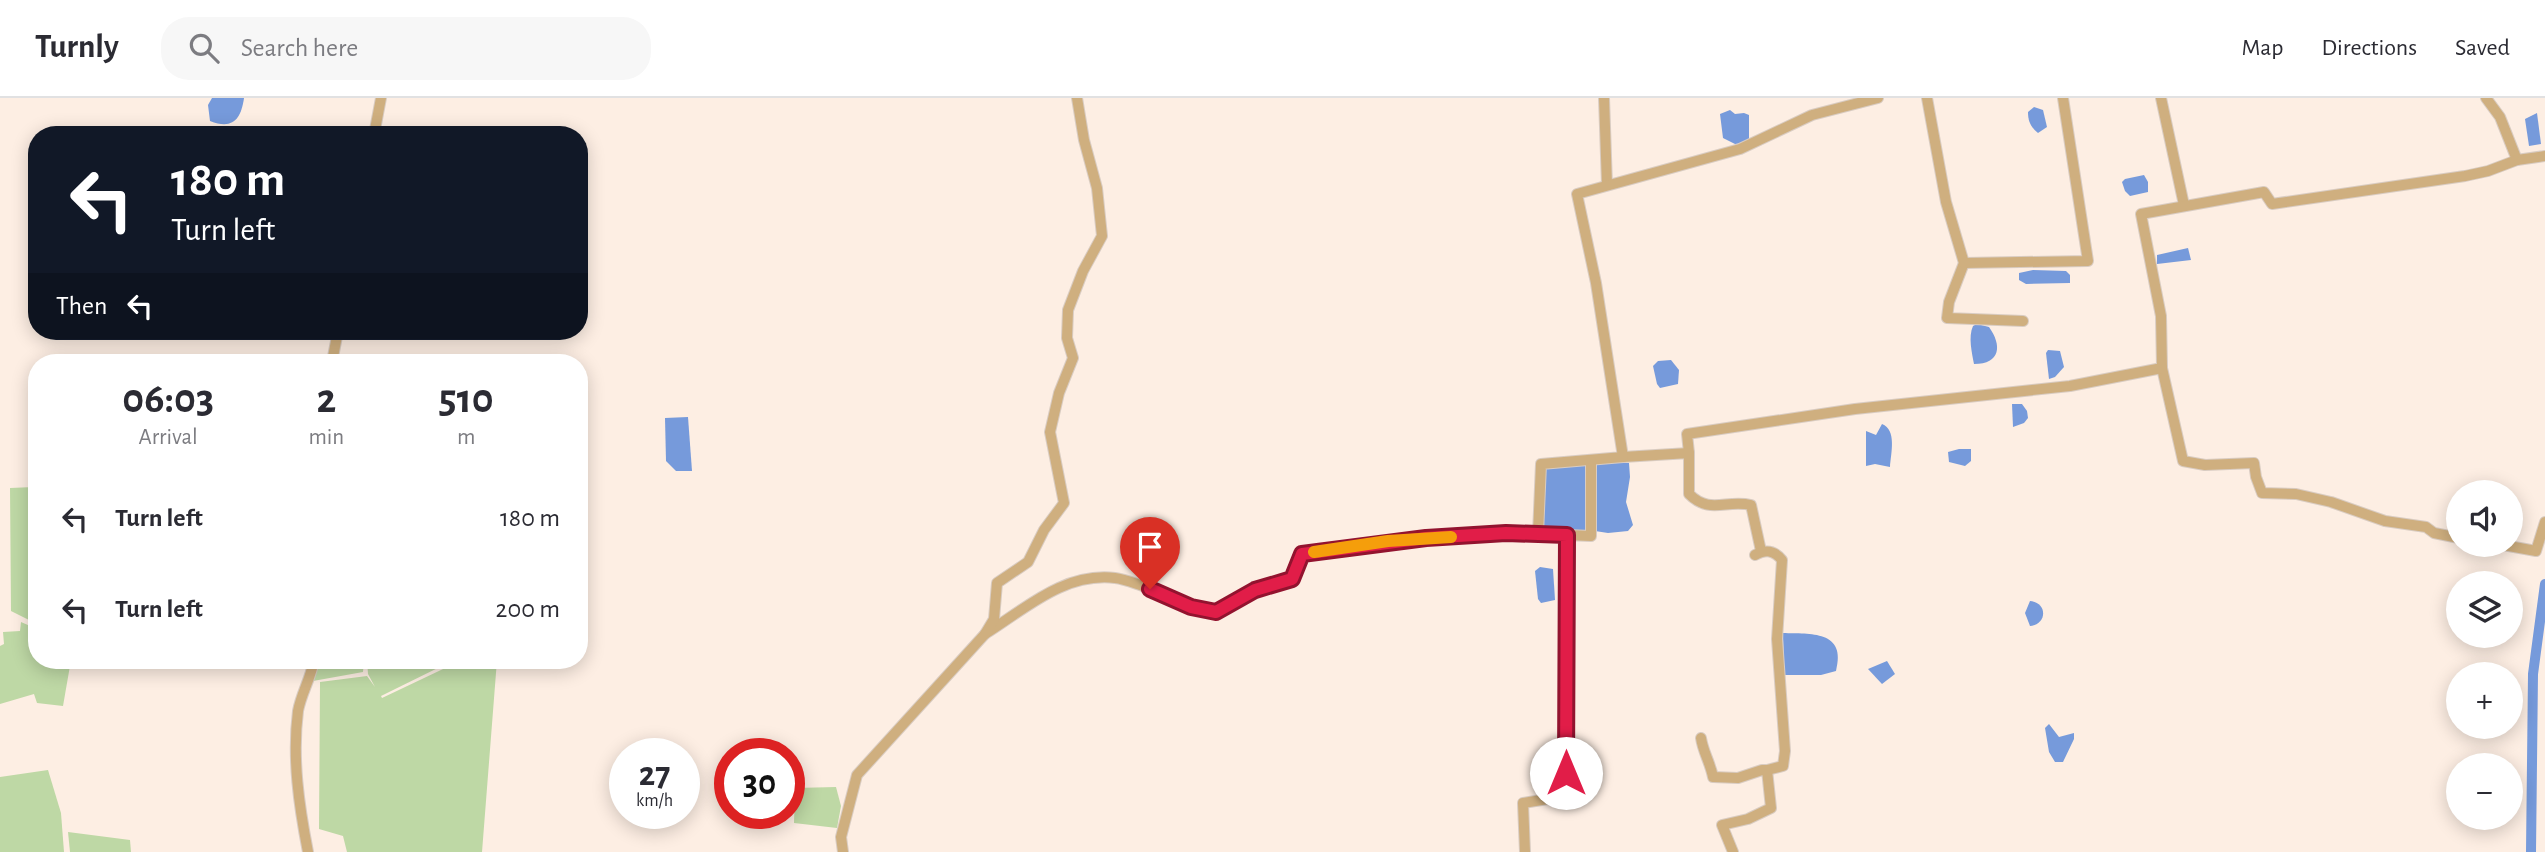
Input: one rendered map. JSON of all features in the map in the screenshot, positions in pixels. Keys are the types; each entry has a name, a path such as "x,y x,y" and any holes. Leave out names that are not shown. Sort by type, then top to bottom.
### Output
{"street":[{"path":"376,126 381,98"},
{"path":"843,852 841,837 857,775 985,634 994,619 997,583 1028,562 1044,530 1064,503 1050,432 1059,393 1073,358 1067,338 1068,310 1083,271 1102,236 1097,188 1084,140 1077,98"},
{"path":"1604,98 1607,185"},
{"path":"1623,457 1596,283 1577,194 1740,149 1812,115 1878,98"},
{"path":"1927,98 1946,202 1964,263 1949,302 1947,318 2023,321"},
{"path":"1964,263 2088,261 2063,98"},
{"path":"2161,98 2184,205"},
{"path":"2486,98 2500,117 2517,160"},
{"path":"2446,535 2434,533 2426,527 2385,521 2331,502 2296,494 2262,493 2254,463 2205,465 2183,461 2162,368 2161,316 2141,214 2264,192 2272,204 2295,201 2465,176 2517,160 2545,156"},
{"path":"1701,738 1713,777 1738,778 1783,766 1777,632 1782,560 1776,553 1758,553 1751,505 1737,502 1714,506 1699,504 1689,494 1687,434 1846,411 2070,386 2162,368"},
{"path":"1538,534 1541,464 1689,453"},
{"path":"985,634 1050,591 1081,578 1116,578 1191,607 1216,612 1255,590 1292,579 1302,554 1413,539 1506,533 1591,536 1591,460"},
{"path":"2523,549 2536,551 2545,522"},
{"path":"1525,852 1523,803 1566,796 1567,535"},
{"path":"308,852 295,746 299,708 313,669"},
{"path":"1733,852 1722,824 1748,819 1771,808 1767,770"}],"green space":[{"path":"28,487 28,620 11,611 10,488"},
{"path":"21,622 28,625 28,669 69,669 63,706 37,703 34,694 0,704 0,646 4,644 3,632 20,631"},
{"path":"315,669 363,669 363,672 313,681"},
{"path":"368,669 436,669 381,696 382,698 443,669 496,669 482,852 347,852 343,836 319,829 320,682 367,676 375,687"},
{"path":"48,770 61,813 64,852 0,852 0,777"},
{"path":"836,787 841,806 837,828 805,824 805,788"},
{"path":"68,832 130,840 131,852 70,852"}],"water":[{"path":"212,98 244,98 238,117 225,124 210,121 208,105"},
{"path":"2034,107 2043,110 2047,127 2038,133 2029,119 2028,112"},
{"path":"1730,110 1735,114 1749,115 1749,139 1744,143 1735,144 1723,138 1720,114"},
{"path":"2537,113 2541,144 2529,146 2525,119"},
{"path":"2144,175 2148,182 2148,192 2130,196 2122,182"},
{"path":"2188,248 2191,260 2157,264 2157,255"},
{"path":"2033,270 2066,271 2070,275 2070,283 2026,284 2019,280 2019,273"},
{"path":"1977,324 1989,327 1997,347 1990,361 1974,364 1971,335 1973,326"},
{"path":"2048,350 2060,351 2064,367 2055,377 2049,379 2046,353"},
{"path":"1671,360 1679,370 1678,384 1660,388 1653,366 1658,361"},
{"path":"2012,404 2022,404 2028,418 2024,423 2013,427"},
{"path":"688,417 692,471 676,471 666,461 665,418"},
{"path":"1882,424 1890,431 1890,467 1875,464 1866,466 1866,431 1876,435"},
{"path":"1971,449 1971,461 1965,466 1949,462 1948,452"},
{"path":"1629,463 1626,502 1633,525 1628,531 1595,531 1593,464"},
{"path":"1586,464 1587,533 1542,530 1544,469"},
{"path":"1540,567 1553,569 1555,600 1541,603 1538,599 1535,571"},
{"path":"2030,601 2040,605 2043,613 2040,621 2030,626 2025,613"},
{"path":"1783,633 1815,635 1831,641 1838,658 1836,671 1821,675 1784,675"},
{"path":"1887,661 1895,674 1882,684 1868,669"},
{"path":"2049,724 2059,737 2074,733 2074,739 2063,762 2055,762 2049,752 2045,728"}],"waterway":[{"path":"2531,852 2533,674 2545,584"}],"slow traffic":[{"path":"1314,552 1388,541 1451,537"}],"route":[{"path":"1150,589 1191,607 1216,612 1255,590 1292,579 1302,554 1426,538 1506,533 1567,535 1566,773"}]}
